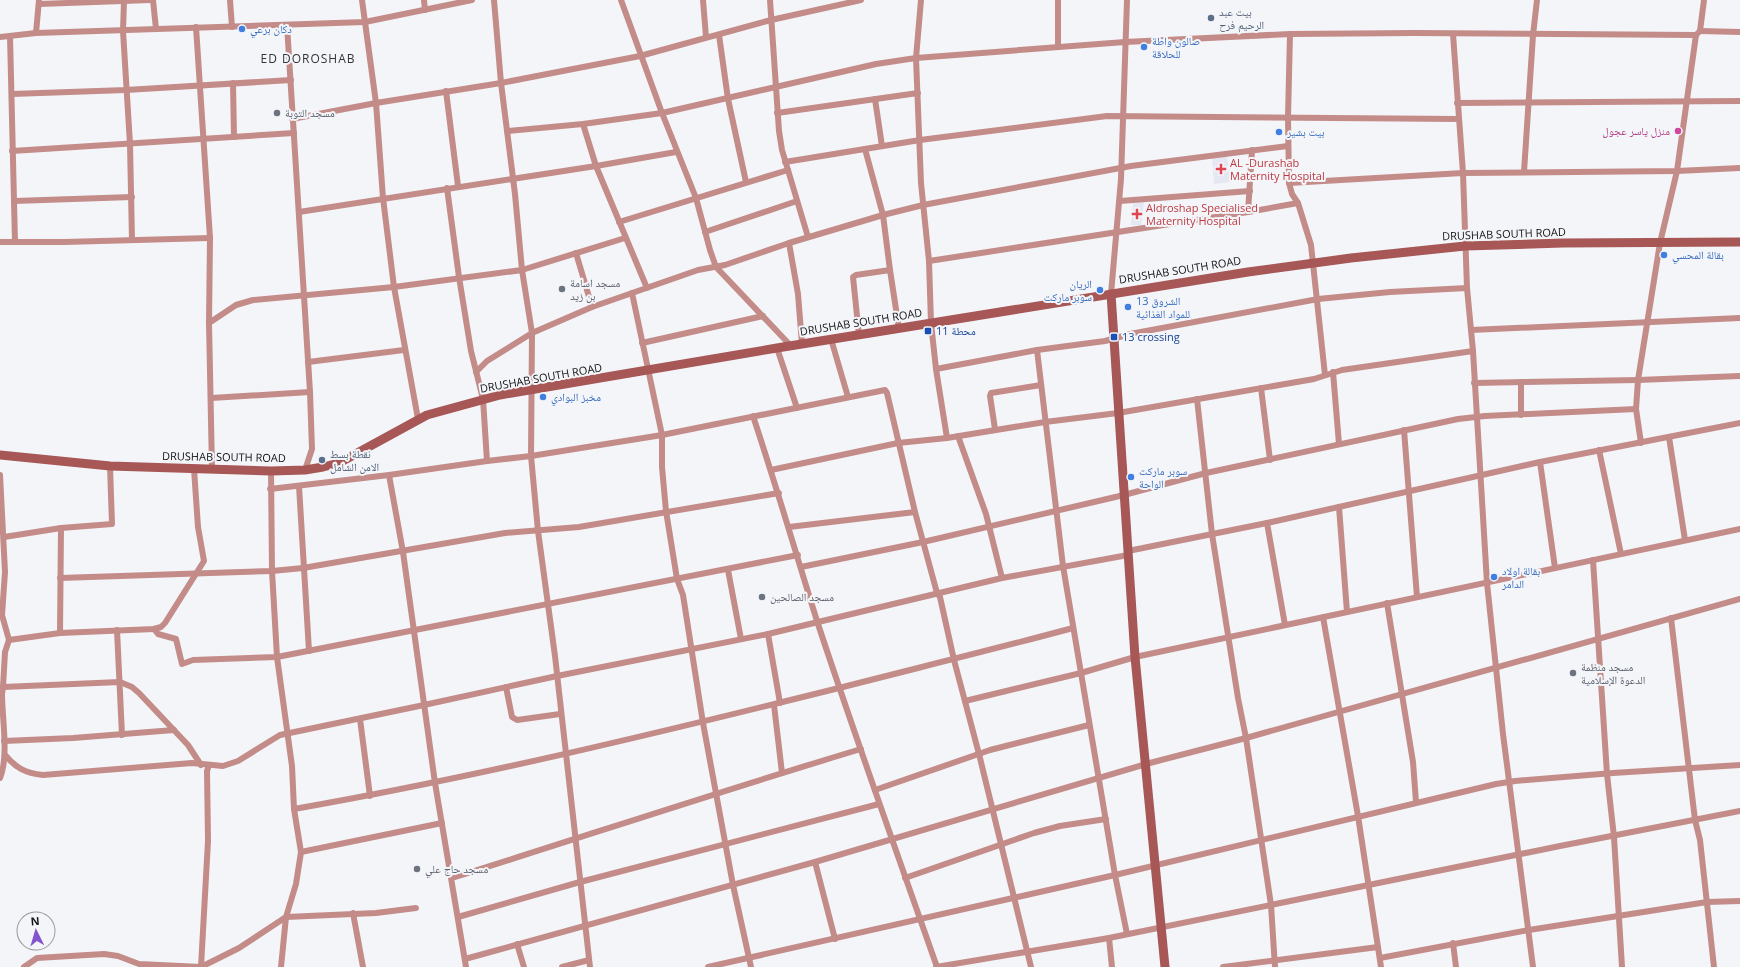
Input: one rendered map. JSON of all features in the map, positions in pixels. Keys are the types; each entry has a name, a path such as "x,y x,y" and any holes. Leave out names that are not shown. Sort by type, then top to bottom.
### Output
{"street":[{"path":"36,33 39,2 152,0 156,29"},
{"path":"230,0 232,26"},
{"path":"362,0 376,103 383,198 394,287 404,350 418,419"},
{"path":"424,0 425,10"},
{"path":"0,37 36,33 365,22 472,0"},
{"path":"494,0 501,83 513,178 522,270 532,333 531,456 538,531 557,676 560,714 590,967"},
{"path":"621,0 676,152 696,198 716,267 791,346"},
{"path":"703,0 704,29 706,37"},
{"path":"770,0 777,113 780,137 785,162 808,237"},
{"path":"292,119 376,103 501,83 640,56 771,20 861,0"},
{"path":"921,0 916,58 923,204 929,260 931,323 936,369 947,438"},
{"path":"1058,0 1058,47"},
{"path":"1127,0 1122,168 1111,294 1118,413 1136,656 1165,967"},
{"path":"1524,172 1530,102 1533,34 1537,0"},
{"path":"1641,443 1636,409 1638,380 1646,322 1660,242 1677,171 1686,101 1704,0"},
{"path":"124,1 123,31 130,144 132,240"},
{"path":"287,25 310,392 312,449 305,470"},
{"path":"196,27 210,238 209,323 212,469"},
{"path":"507,131 582,124 662,113 876,64 916,58 1126,42 1290,34 1740,32"},
{"path":"1290,34 1288,117 1289,183 1292,194 1298,202 1311,245 1325,375"},
{"path":"1453,34 1463,173 1467,288 1473,352 1479,476 1487,583 1533,967"},
{"path":"719,35 728,99 746,182"},
{"path":"10,36 15,242"},
{"path":"12,94 126,90 290,80"},
{"path":"233,84 234,137"},
{"path":"446,91 458,186"},
{"path":"777,113 918,93"},
{"path":"875,99 882,146"},
{"path":"1457,103 1740,101"},
{"path":"785,162 920,140 1091,117 1458,119"},
{"path":"582,124 596,166 646,288"},
{"path":"12,151 294,133"},
{"path":"476,372 487,361 532,333 592,307 698,270 716,267 808,237 883,215 923,204 1122,168 1288,146"},
{"path":"865,149 883,215 899,328"},
{"path":"1248,212 1252,150"},
{"path":"299,212 458,186 596,166 676,152"},
{"path":"1289,183 1463,173 1677,171 1740,168"},
{"path":"619,222 788,170"},
{"path":"447,188 459,277 476,372 483,400 487,460"},
{"path":"1120,202 1250,191"},
{"path":"14,201 132,197"},
{"path":"705,232 798,201"},
{"path":"929,260 1248,212 1298,202"},
{"path":"0,242 64,242 210,238"},
{"path":"209,323 236,306 253,300 394,287 459,277 522,270 626,238"},
{"name":"DRUSHAB SOUTH ROAD","path":"0,455 110,466 271,471 305,470 339,463 418,419 437,411 483,400 532,390 777,348 1111,294 1314,262 1465,246 1740,242"},
{"path":"789,243 798,294 802,344"},
{"path":"576,253 592,307"},
{"path":"859,335 853,277 856,275 890,270"},
{"path":"936,369 1037,350 1114,339 1130,334 1318,299 1467,288"},
{"path":"632,293 647,371 662,435 662,467 666,511 677,579 686,609 690,649 703,723 733,885 751,967"},
{"path":"642,343 763,316"},
{"path":"1471,330 1740,318"},
{"path":"831,339 848,397"},
{"path":"777,348 796,408"},
{"path":"308,362 404,350"},
{"path":"1037,350 1063,566 1089,725 1127,934"},
{"path":"771,470 898,443 947,438 995,429 1118,413 1314,379 1334,372 1473,352"},
{"path":"1334,372 1338,444"},
{"path":"1474,383 1638,380 1740,376"},
{"path":"1521,382 1521,415"},
{"path":"995,429 990,396 991,393 1041,385"},
{"path":"1261,388 1270,460"},
{"path":"270,489 389,475 487,460 531,456 662,435 885,390 887,393 915,512 937,593 940,597 954,660 979,754 1031,967"},
{"path":"211,398 310,392"},
{"path":"1197,399 1212,534 1238,698 1246,738 1270,905 1274,964"},
{"path":"802,567 923,542 989,525 1124,495 1206,473 1404,430 1476,417 1636,409"},
{"path":"753,416 779,493 818,623 891,840 937,967 1109,938 1520,854 1740,811"},
{"path":"5,754 13,764 21,770 43,776 182,764 200,764 208,766 228,765 238,761 277,736 287,733 360,719 557,676 768,634 1002,578 1268,523 1540,462 1740,423"},
{"path":"1404,430 1417,597"},
{"path":"958,436 989,525 1002,578"},
{"path":"1669,437 1685,540"},
{"path":"1599,450 1622,554"},
{"path":"1540,462 1555,568"},
{"path":"4,537 61,528 112,524 110,466"},
{"path":"9,640 60,633 154,629 161,627 204,561 198,527 194,469"},
{"path":"271,471 272,571 277,656 292,766 294,809 301,852 296,884 286,917 281,967"},
{"path":"0,475 5,572 2,615 9,640 2,651 2,694 5,754 3,771 0,778"},
{"path":"389,475 415,630 435,783 466,967"},
{"path":"299,486 309,651"},
{"path":"60,578 272,571 303,568 403,552 505,533 579,527 779,493"},
{"path":"1338,507 1347,612"},
{"path":"789,526 915,512"},
{"path":"1268,523 1285,625"},
{"path":"60,633 61,528"},
{"path":"965,701 1081,673 1136,656 1487,583 1740,528"},
{"path":"154,629 158,634 176,639 182,664 193,660 277,656 309,651 548,603 728,570 798,555"},
{"path":"1593,560 1607,774 1614,836 1622,967"},
{"path":"728,570 741,639"},
{"path":"465,959 815,862 1146,764 1246,738 1401,693 1740,599"},
{"path":"1388,603 1413,762 1416,802"},
{"path":"1323,617 1358,816 1381,967"},
{"path":"1671,618 1695,820 1700,840 1714,967"},
{"path":"294,809 435,783 703,723 954,660 1073,628"},
{"path":"117,630 122,735"},
{"path":"768,634 777,704 782,773"},
{"path":"3,687 120,682 132,687 139,693 188,745 200,764"},
{"path":"506,687 512,717 517,720 560,714"},
{"path":"360,719 370,796"},
{"path":"875,790 979,754 1089,725"},
{"path":"4,741 122,735 174,730"},
{"path":"452,878 575,840 716,793 861,749"},
{"path":"708,967 749,959 920,918 1261,840 1416,802 1510,782 1740,765"},
{"path":"201,967 208,841 208,766"},
{"path":"458,916 580,882 879,804"},
{"path":"905,878 1001,844 1060,826 1106,819"},
{"path":"301,852 442,823"},
{"path":"815,862 835,939"},
{"path":"1380,958 1453,943 1619,915 1706,902 1740,901"},
{"path":"24,967 37,958 104,954 118,956 139,964 201,967 239,948 286,917 376,913 416,908"},
{"path":"353,913 363,967"},
{"path":"1109,938 1112,967"},
{"path":"1453,943 1456,967"},
{"path":"518,944 524,967"},
{"path":"1223,967 1274,964 1378,948"},
{"path":"562,967 590,960"}],"shaded area":[{"name":"AL -Durashab Maternity Hospital","path":"1227,155 1230,182 1214,184 1212,156"},
{"name":"Aldroshap Specialised Maternity Hospital","path":"1144,201 1141,225 1131,225 1133,203"}],"place":[{"name":"بيت عبد الرحيم فرح","path":"1211,18"},
{"name":"دكان برعي","path":"242,29"},
{"name":"صالون واطة للحلاقة","path":"1144,47"},
{"name":"مسجد التوبة","path":"277,113"},
{"name":"منزل ياسر عجول","path":"1678,131"},
{"name":"بيت بشير","path":"1279,132"},
{"name":"AL -Durashab Maternity Hospital","path":"1221,169"},
{"name":"Aldroshap Specialised Maternity Hospital","path":"1137,214"},
{"name":"بقالة المحسي","path":"1664,255"},
{"name":"مسجد اسامة بن زيد","path":"562,289"},
{"name":"الريان سوبر ماركت","path":"1100,290"},
{"name":"الشروق 13 للمواد الغذائية","path":"1128,307"},
{"name":"محطة 11","path":"928,331"},
{"name":"13 crossing","path":"1114,337"},
{"name":"مخبز البوادي","path":"543,397"},
{"name":"نقطة بسط الامن الشامل","path":"322,460"},
{"name":"سوبر ماركت الواحة","path":"1131,477"},
{"name":"بقالة اولاد الدامر","path":"1494,577"},
{"name":"مسجد الصالحين","path":"762,597"},
{"name":"مسجد منظمة الدعوة الإسلامية","path":"1573,673"},
{"name":"مسجد حاج علي","path":"417,869"}],"district":[{"name":"ED DOROSHAB","path":"308,59"}]}
